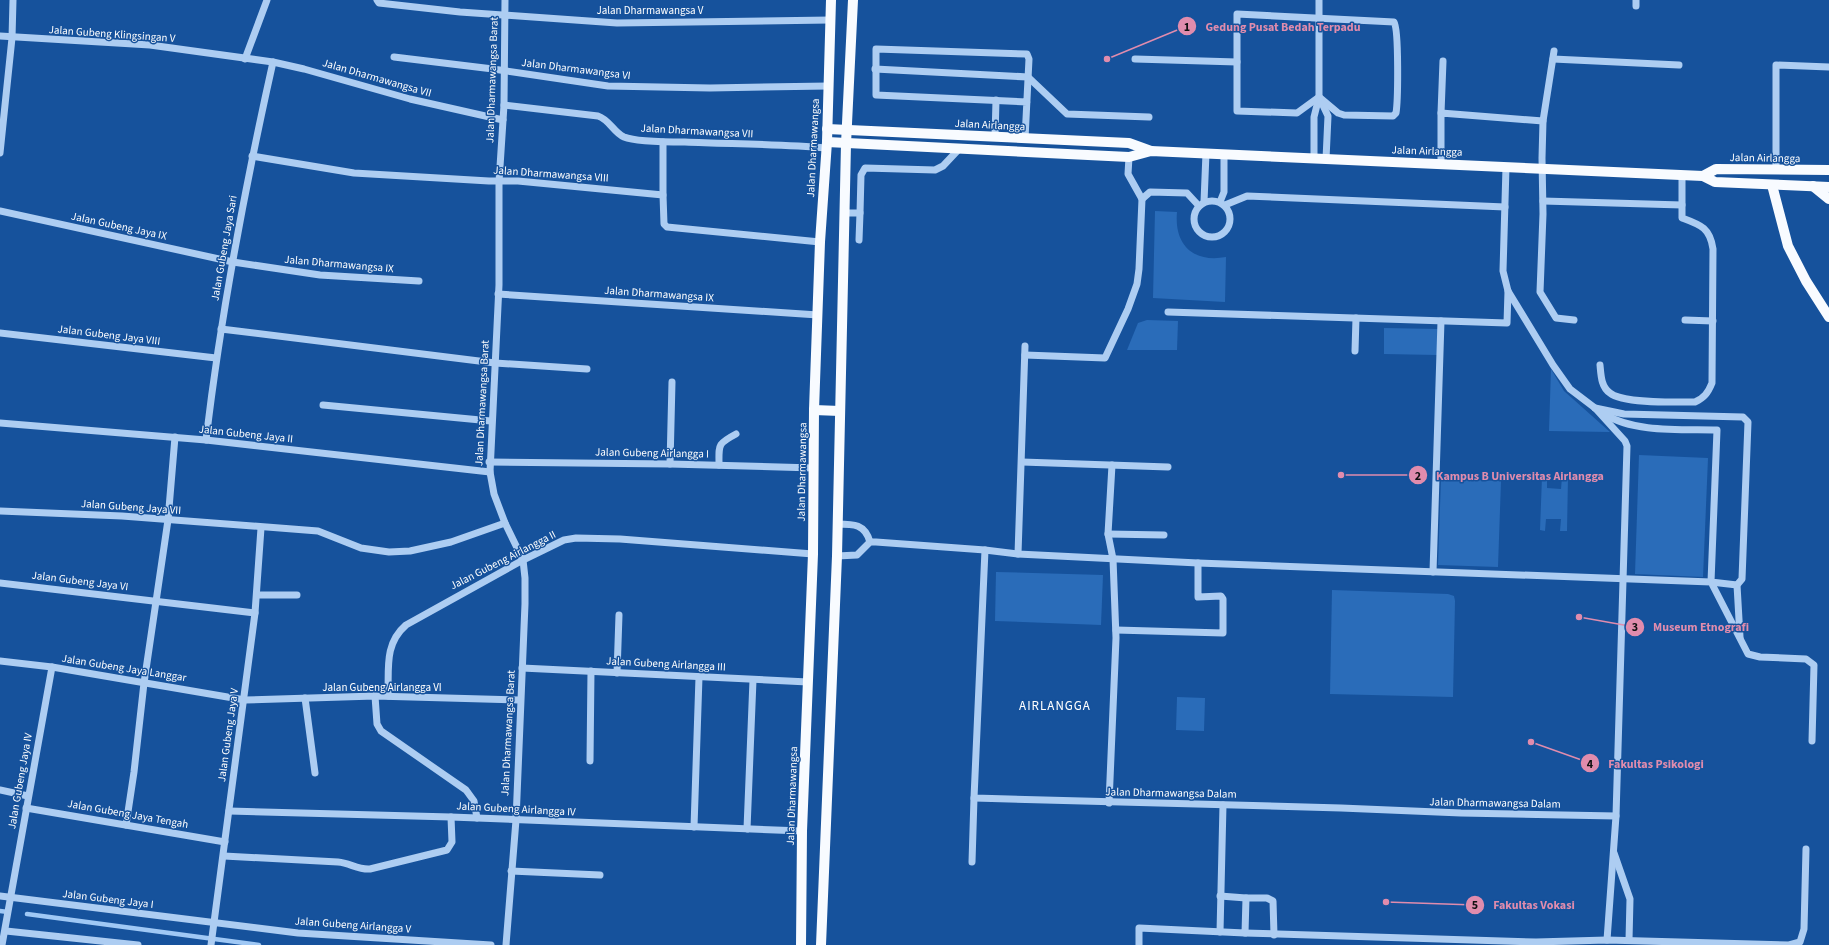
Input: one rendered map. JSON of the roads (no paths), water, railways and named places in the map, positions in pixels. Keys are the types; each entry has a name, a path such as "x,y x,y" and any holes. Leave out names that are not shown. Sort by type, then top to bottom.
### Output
{"main road":[{"name":"Jalan Dharmawangsa","path":"801,945 802,831 813,554 814,410 820,242 827,130 831,0"},
{"path":"822,945 837,556 846,144 853,0"},
{"name":"Jalan Airlangga","path":"827,130 1129,143 1151,151"},
{"name":"Jalan Airlangga","path":"826,145 846,144 1129,156 1151,151 1206,153 1703,176 1715,182 1829,187"},
{"name":"Jalan Airlangga","path":"1703,176 1716,169 1829,170"},
{"path":"1772,185 1788,246 1806,281 1829,317"},
{"path":"1813,186 1829,199"},
{"path":"814,410 840,411"}],"street":[{"path":"0,153 12,38 13,0"},
{"path":"245,59 267,0"},
{"name":"Jalan Dharmawangsa V","path":"377,0 379,3 394,5 616,23 830,20"},
{"name":"Jalan Dharmawangsa Barat","path":"505,0 504,105 499,182 498,294 491,421 490,472 494,494 504,523 523,560 525,604 516,820 506,945"},
{"path":"1314,158 1314,117 1319,98 1319,0"},
{"path":"1237,14 1394,22 1396,40 1396,112 1393,116 1344,115 1319,98 1300,112 1294,114 1237,111 1237,14"},
{"name":"Jalan Gubeng Klingsingan V","path":"0,36 12,38 150,45 245,59"},
{"path":"1025,139 1029,59 1026,54 877,48 875,50 876,95 1026,102"},
{"path":"1554,51 1543,121 1543,201 1540,292 1556,318 1574,320"},
{"name":"Jalan Dharmawangsa VI","path":"394,57 608,86 710,88 828,86"},
{"name":"Jalan Dharmawangsa VII","path":"245,59 273,62 304,69 426,103 503,120"},
{"path":"1135,59 1237,62"},
{"path":"1553,59 1679,65"},
{"path":"1441,164 1443,61"},
{"name":"Jalan Gubeng Jaya Sari","path":"206,440 221,329 252,156 273,62"},
{"path":"1776,170 1776,65 1829,67"},
{"path":"875,69 1028,77 1067,114 1149,117"},
{"path":"1319,98 1328,116 1326,159"},
{"path":"995,137 996,100"},
{"name":"Jalan Dharmawangsa VII","path":"504,105 592,114 604,118 624,137 663,142 826,145"},
{"path":"1441,113 1543,121"},
{"path":"663,142 664,224 667,227 820,242"},
{"path":"859,240 861,175 865,168 935,170 943,166 959,149"},
{"path":"1202,204 1206,153"},
{"path":"1222,204 1224,192 1224,154"},
{"name":"Jalan Dharmawangsa VIII","path":"252,156 354,173 534,183 663,194"},
{"path":"1025,355 1105,358 1128,309 1137,284 1139,269 1142,199 1128,174 1129,156"},
{"path":"1507,167 1503,271 1508,291 1553,365 1570,389 1614,421 1632,426 1717,430 1711,582 1748,654 1760,657 1806,659 1814,665 1812,741"},
{"path":"1168,312 1507,323 1508,291 1505,272 1507,167"},
{"path":"1600,365 1603,385 1609,393 1622,400 1695,402 1704,398 1712,384 1713,249 1711,238 1707,230 1698,224 1682,218 1682,175"},
{"path":"1142,199 1150,192 1187,193 1202,204"},
{"path":"1222,204 1247,196 1505,207"},
{"path":"1209,200 1222,204 1230,214 1230,224 1224,233 1214,237 1204,235 1196,227 1194,216 1202,204 1209,200"},
{"path":"1543,201 1682,205"},
{"name":"Jalan Gubeng Jaya IX","path":"0,211 233,262"},
{"path":"845,213 860,213"},
{"name":"Jalan Dharmawangsa IX","path":"233,262 320,275 419,281"},
{"name":"Jalan Dharmawangsa IX","path":"498,294 818,315"},
{"path":"1355,351 1356,318"},
{"path":"1685,320 1713,321"},
{"path":"1433,572 1441,321"},
{"path":"221,329 495,363 587,369"},
{"name":"Jalan Gubeng Jaya VIII","path":"0,333 216,358"},
{"path":"1018,554 1025,346"},
{"path":"670,464 672,382"},
{"path":"323,404 491,421"},
{"path":"1595,408 1624,414 1743,417 1748,422 1742,579 1737,585 1741,642"},
{"path":"1595,408 1625,441 1627,446 1616,816 1607,940"},
{"name":"Jalan Gubeng Jaya II","path":"0,423 206,440 490,472"},
{"path":"719,466 719,445 736,434"},
{"path":"126,825 134,772 144,683 168,520 174,437"},
{"name":"Jalan Gubeng Airlangga I","path":"490,462 670,464 814,468"},
{"path":"1022,462 1168,467"},
{"path":"1109,803 1116,630 1113,559 1108,534 1112,465"},
{"name":"Jalan Gubeng Jaya VII","path":"0,511 122,516 318,532 361,548 389,552 410,551 451,542 504,523"},
{"path":"837,524 855,524 868,534 870,542"},
{"name":"Jalan Gubeng Jaya V","path":"212,945 213,928 245,700 257,595 261,528"},
{"path":"1108,534 1164,535"},
{"name":"Jalan Gubeng Airlangga II","path":"388,696 391,646 399,631 417,617 523,560 564,540 576,538 620,539 813,554"},
{"path":"870,542 986,550 1018,554 1113,559 1711,582 1737,585"},
{"path":"837,556 858,555 870,542"},
{"path":"972,862 986,550"},
{"path":"1116,630 1223,633 1223,599 1221,596 1198,596 1198,563"},
{"name":"Jalan Gubeng Jaya VI","path":"0,583 255,613"},
{"path":"257,595 296,595"},
{"path":"617,673 619,615"},
{"name":"Jalan Gubeng Jaya Langgar","path":"0,662 52,667 245,700"},
{"name":"Jalan Gubeng Jaya IV","path":"2,945 52,667"},
{"name":"Jalan Gubeng Airlangga III","path":"522,668 808,682"},
{"path":"590,761 591,671"},
{"path":"694,827 699,677"},
{"path":"747,829 753,680"},
{"path":"375,696 377,724 381,731 466,790 474,801 477,818"},
{"name":"Jalan Gubeng Airlangga VI","path":"245,700 388,696 520,700"},
{"path":"305,698 315,773"},
{"path":"0,790 28,796"},
{"name":"Jalan Dharmawangsa Dalam","path":"974,798 1461,813 1616,816"},
{"path":"1220,932 1223,805"},
{"name":"Jalan Gubeng Jaya Tengah","path":"26,808 225,842"},
{"name":"Jalan Gubeng Airlangga IV","path":"229,811 451,817 802,831"},
{"path":"224,856 338,862 349,863 357,869 370,869 447,850 452,842 451,817"},
{"path":"1139,945 1140,928 1245,934 1536,942 1629,940 1789,945 1800,942 1804,929 1806,849"},
{"path":"1614,850 1630,899 1629,940"},
{"path":"511,871 600,875"},
{"name":"Jalan Gubeng Jaya I","path":"0,896 213,928"},
{"path":"1220,896 1266,898 1273,901 1274,935"},
{"path":"1245,934 1246,898"},
{"path":"4,928 113,944 138,945"},
{"name":"Jalan Gubeng Airlangga V","path":"213,928 491,945"}],"waterway":[{"path":"0,911 8,912"},
{"path":"27,914 259,945"}],"place":[{"name":"Gedung Pusat Bedah Terpadu","path":"1107,59"},
{"name":"Kampus B Universitas Airlangga","path":"1341,475"},
{"name":"Museum Etnografi","path":"1579,617"},
{"name":"Fakultas Psikologi","path":"1531,742"},
{"name":"Fakultas Vokasi","path":"1386,902"}],"district":[{"name":"AIRLANGGA","path":"1055,706"}]}
